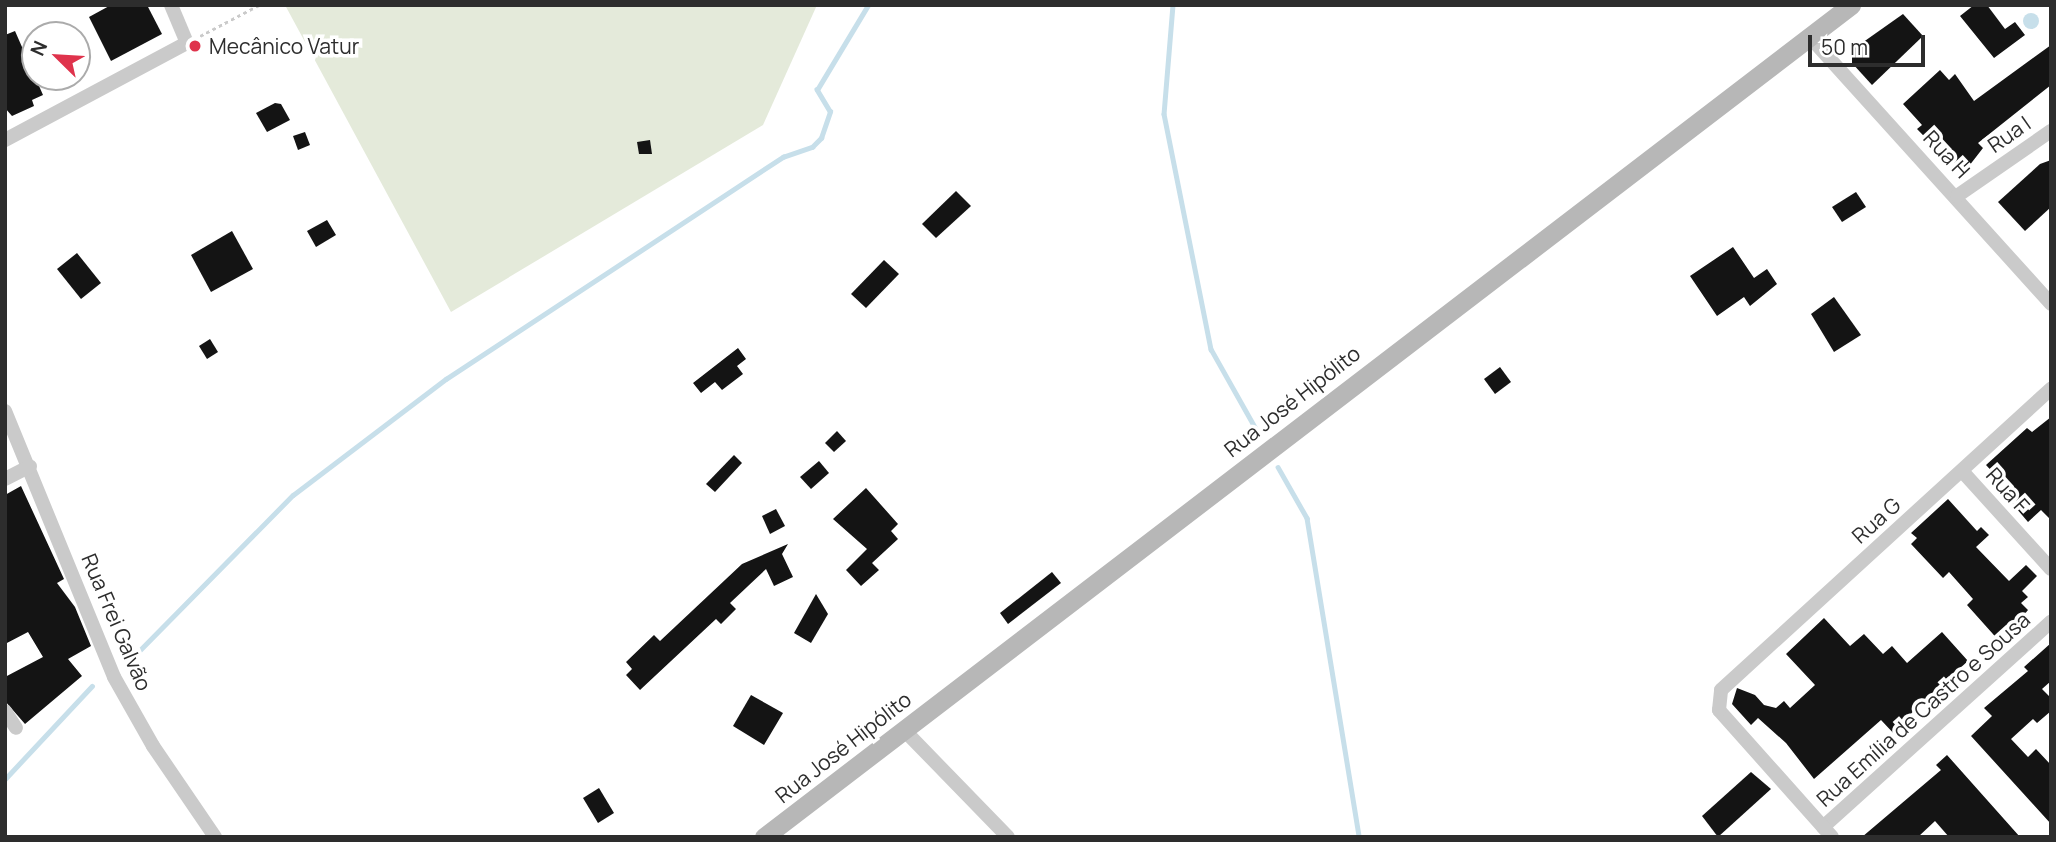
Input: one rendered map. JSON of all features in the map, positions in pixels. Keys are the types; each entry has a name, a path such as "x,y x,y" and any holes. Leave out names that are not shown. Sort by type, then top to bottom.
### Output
{"street":[{"path":"5,140 187,43 171,5"},
{"name":"Rua José Hipólito","path":"764,837 1851,5"},
{"name":"Rua H","path":"1809,36 1957,196 2051,304"},
{"name":"Rua I","path":"1957,196 2051,131"},
{"name":"Rua G","path":"1827,832 1719,710 1718,697 1728,681 2051,389"},
{"name":"Rua Frei Galvão","path":"5,411 30,466 114,677 153,746 215,837"},
{"path":"5,479 30,466"},
{"name":"Rua F","path":"1962,471 2051,569"},
{"name":"Rua Emília de Castro e Sousa","path":"1827,832 2051,622"},
{"path":"5,711 16,727"},
{"path":"904,730 1008,837"}],"path":[{"path":"187,43 259,5"}],"green space":[{"path":"285,5 817,5 763,125 451,312"}],"water":[{"path":"2031,13 2037,15 2037,27 2031,29 2025,27 2023,21 2025,15"}],"building":[{"path":"111,5 147,5 162,34 111,61 89,17"},
{"path":"1974,5 1987,5 2005,29 2015,22 2025,35 1994,58 1960,16"},
{"path":"1903,14 1923,36 1872,85 1852,63 1852,50"},
{"path":"15,31 21,45 21,91 41,91 43,95 32,100 34,106 12,116 5,108 5,35"},
{"path":"2051,45 2051,85 1978,143 1983,148 1962,175 1917,129 1922,125 1903,104 1940,70 1949,80 1955,74 1974,101"},
{"path":"275,103 281,104 290,120 267,132 256,113"},
{"path":"305,132 310,145 298,150 293,136"},
{"path":"650,140 652,154 639,154 637,142"},
{"path":"2051,160 2051,207 2025,231 1998,202 2040,164"},
{"path":"956,191 971,206 936,238 922,224"},
{"path":"1856,192 1866,207 1842,222 1832,207"},
{"path":"327,220 336,235 316,247 307,231"},
{"path":"232,231 253,269 211,292 191,255"},
{"path":"1733,247 1754,278 1767,269 1777,284 1750,306 1744,297 1717,316 1690,276"},
{"path":"77,253 101,283 81,299 57,269"},
{"path":"884,260 899,274 866,308 851,294"},
{"path":"1834,297 1861,335 1834,352 1811,314"},
{"path":"210,339 218,352 207,359 199,346"},
{"path":"738,348 746,359 737,366 743,374 722,390 715,382 701,393 693,383"},
{"path":"1500,367 1511,382 1495,394 1484,379"},
{"path":"2051,417 2051,520 2041,510 2028,522 2005,495 2010,491 1986,465 2027,428 2032,432"},
{"path":"837,431 846,441 834,452 825,443"},
{"path":"734,455 742,463 715,492 706,484"},
{"path":"819,461 829,473 811,489 800,477"},
{"path":"21,486 64,579 57,583 75,607 91,646 68,659 82,676 25,724 5,701 5,677 43,657 28,632 5,644 5,495"},
{"path":"866,488 898,524 891,531 898,539 872,563 879,570 861,586 846,570 867,549 833,519"},
{"path":"1948,499 1977,531 1981,527 1989,535 1976,547 2009,581 2026,565 2037,576 2022,591 2028,597 2021,603 2028,610 2001,643 1967,605 1973,599 1949,572 1943,578 1911,544 1917,538 1911,533"},
{"path":"776,509 785,526 770,534 762,516"},
{"path":"788,544 782,554 793,577 774,586 766,569 730,603 736,609 721,624 716,619 640,690 626,675 632,669 626,662 654,635 660,641 742,564"},
{"path":"1052,572 1061,583 1008,624 1000,613"},
{"path":"816,594 828,614 811,643 794,633"},
{"path":"1824,618 1850,646 1864,634 1883,654 1892,646 1907,663 1942,632 1968,661 1922,702 1908,717 1914,723 1897,737 1881,720 1814,779 1786,743 1758,718 1751,725 1732,704 1737,688 1755,695 1764,705 1776,708 1784,701 1790,708 1815,685 1786,654"},
{"path":"2051,643 2051,681 2042,689 2051,698 2051,711 2037,723 2033,719 2011,739 2028,757 2036,749 2051,765 2051,824 1971,736 1992,716 1984,708 2028,671 2024,667"},
{"path":"751,695 783,713 764,745 733,726"},
{"path":"1947,755 2020,837 1949,837 1935,821 1918,837 1862,837 1941,770 1936,765"},
{"path":"1751,772 1771,789 1718,837 1702,816"},
{"path":"599,788 614,813 598,823 583,798"}],"waterway":[{"path":"136,654 293,495 446,379 783,157 812,147 821,138 830,112 817,90 868,5"},
{"path":"1173,5 1164,114 1211,349 1256,429"},
{"path":"1278,467 1307,518 1359,837"},
{"path":"5,779 92,686"}],"place":[{"name":"Mecânico Vatur","path":"195,46"}]}
